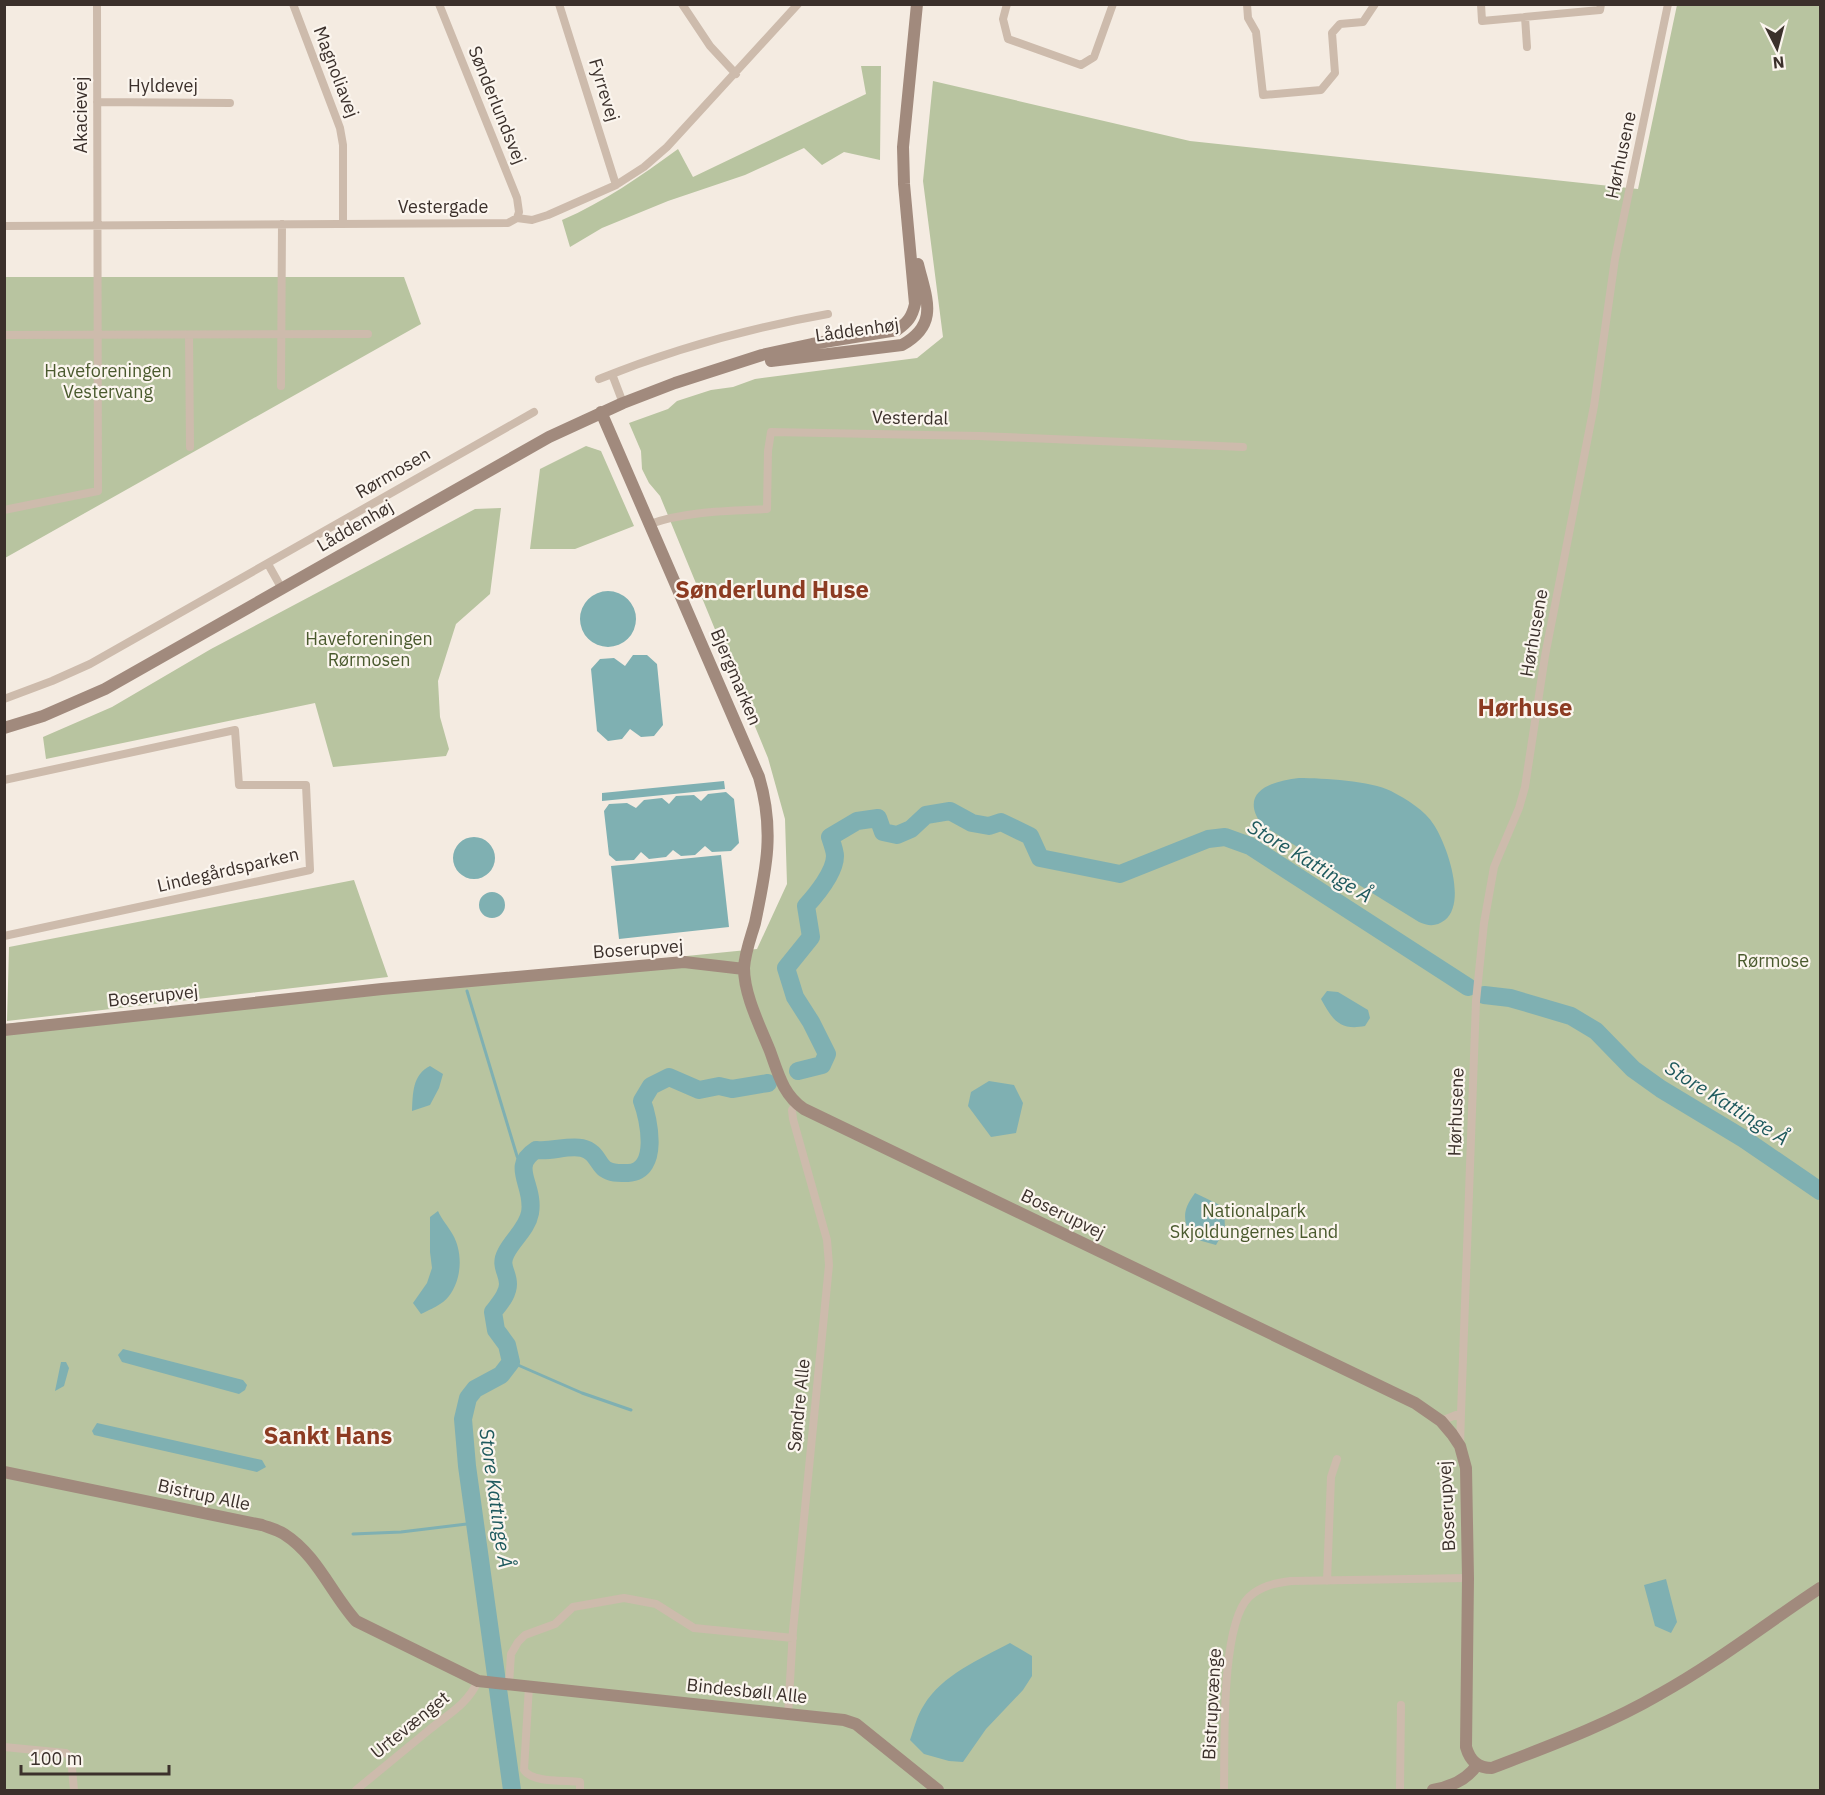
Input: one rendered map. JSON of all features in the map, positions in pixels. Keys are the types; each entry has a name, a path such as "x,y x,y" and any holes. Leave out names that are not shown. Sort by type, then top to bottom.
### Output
{"street":[{"name":"Akacievej","path":"97,4 98,226"},
{"name":"Magnoliavej","path":"292,4 340,128 343,145 343,224"},
{"name":"Sønderlundsvej","path":"439,4 517,198 519,209 517,218"},
{"name":"Fyrrevej","path":"559,4 616,185"},
{"path":"682,4 710,46 736,74"},
{"name":"Vestergade","path":"4,226 508,223 517,218 532,220 616,185 644,167 667,147 736,74 798,4"},
{"name":"Låddenhøj","path":"4,728 43,716 105,689 549,437 601,412 675,384 728,368 814,354 902,345 914,339 922,330 927,319 928,305 909,231 904,184 903,147 917,4"},
{"path":"1007,4 1003,19 1008,39 1081,65 1094,57 1113,4"},
{"path":"1247,4 1248,18 1256,32 1263,95 1321,90 1335,73 1332,33 1340,24 1363,22 1375,4"},
{"path":"1481,4 1482,21 1600,10 1602,4"},
{"name":"Hørhusene","path":"1460,1446 1476,1001 1484,923 1494,867 1519,808 1525,787 1545,656 1594,406 1615,259 1668,4"},
{"path":"1525,17 1527,47"},
{"name":"Hyldevej","path":"97,102 230,103"},
{"path":"281,386 282,224"},
{"path":"4,510 98,490 98,226"},
{"path":"599,379 663,355 730,335 828,314"},
{"path":"4,334 368,334"},
{"path":"189,335 190,447"},
{"path":"612,374 623,403"},
{"name":"Rørmosen","path":"4,699 90,664 534,412"},
{"name":"Bjergmarken","path":"601,412 759,777 765,797 769,829 765,872 744,969"},
{"name":"Vesterdal","path":"650,524 665,519 708,513 767,509 768,451 771,432 979,436 1243,447"},
{"path":"268,564 282,588"},
{"name":"Lindegårdsparken","path":"4,780 235,730 239,785 306,785 310,870 4,936"},
{"name":"Boserupvej","path":"4,1030 382,989 684,962 744,969"},
{"path":"744,969 749,994 783,1089 796,1104"},
{"name":"Boserupvej","path":"796,1104 1415,1403 1441,1421 1460,1446 1466,1467 1468,1488 1466,1747 1469,1757 1477,1765"},
{"name":"Søndre Alle","path":"788,1714 793,1638 830,1265 827,1240 793,1119 792,1110 796,1104"},
{"path":"1441,1421 1461,1413"},
{"path":"1327,1581 1331,1477 1337,1459"},
{"name":"Bistrup Alle","path":"4,1472 262,1525 283,1533 300,1546 315,1563 342,1605 356,1621"},
{"name":"Bistrupvænge","path":"1224,1791 1229,1651 1236,1623 1247,1599 1259,1589 1274,1583 1291,1581 1468,1578"},
{"path":"1432,1791 1460,1780 1477,1765 1492,1768 1611,1720 1659,1695 1821,1588"},
{"path":"509,1684 512,1654 518,1642 525,1635 555,1624 573,1607 624,1599 656,1604 694,1628 793,1638"},
{"name":"Bindesbøll Alle","path":"356,1621 478,1681 826,1717 856,1724 939,1791"},
{"name":"Urtevænget","path":"356,1791 464,1703 472,1694 478,1681"},
{"path":"529,1686 524,1770 526,1774 535,1778 580,1782 580,1791"},
{"path":"1400,1791 1401,1705"},
{"path":"4,1747 66,1753 71,1758 74,1791"}],"green space":[{"name":"Nationalpark Skjoldungernes Land","path":"1677,5 1820,5 1820,1790 5,1790 5,1024 757,949 787,884 785,819 768,758 660,496 649,483 642,469 641,451 629,423 668,409 677,401 755,379 917,358 943,337 923,181 933,81 1190,141 1638,189"},
{"path":"861,66 881,66 880,160 844,152 822,165 804,148 745,175 668,201 602,228 570,247 562,220 607,197 678,149 693,177 866,94"},
{"name":"Haveforeningen Vestervang","path":"5,277 404,277 421,324 5,558"},
{"path":"586,446 601,451 634,526 575,549 530,549 540,469"},
{"name":"Haveforeningen Rørmosen","path":"501,508 490,594 456,624 438,681 440,717 449,749 446,756 333,767 315,703 46,759 43,737 112,707 211,649 475,509"},
{"path":"354,880 388,977 7,1021 9,947"}],"water":[{"path":"603,591 613,591 628,599 634,608 636,619 634,630 628,639 613,647 603,647 592,642 585,635 580,624 580,614 585,603 592,596"},
{"path":"633,655 647,655 657,664 663,725 654,736 641,737 630,729 622,739 608,741 597,731 591,669 600,659 614,658 625,666"},
{"path":"1299,778 1372,785 1391,791 1426,814 1439,834 1453,873 1454,900 1451,912 1445,920 1432,925 1419,922 1262,825 1256,814 1254,804 1256,796 1269,785"},
{"path":"724,781 725,789 602,801 602,793"},
{"path":"726,792 734,799 739,843 731,851 712,852 705,846 695,855 681,856 673,850 666,857 649,859 641,852 634,860 616,861 609,855 604,811 609,804 627,803 636,808 644,800 662,798 669,804 676,796 694,795 701,801 708,794"},
{"path":"474,837 489,843 495,858 489,873 474,879 459,873 453,858 459,843"},
{"path":"721,855 729,927 619,939 611,866"},
{"path":"492,892 502,895 505,905 502,915 492,918 482,915 479,905 482,895"},
{"path":"1327,991 1338,992 1368,1010 1370,1018 1365,1026 1349,1027 1337,1022 1321,999"},
{"path":"430,1066 443,1074 439,1088 430,1105 412,1111 413,1092 417,1080 420,1074"},
{"path":"989,1081 1014,1085 1023,1103 1016,1133 991,1137 968,1106 971,1092"},
{"path":"1195,1193 1224,1207 1225,1229 1216,1245 1191,1238 1185,1215"},
{"path":"438,1211 456,1242 460,1258 459,1274 457,1282 446,1299 421,1314 413,1303 427,1283 432,1268 430,1217"},
{"path":"123,1349 243,1380 247,1385 245,1390 239,1394 122,1362 118,1355"},
{"path":"61,1362 66,1362 69,1368 64,1386 55,1391"},
{"path":"97,1423 262,1460 266,1467 257,1472 94,1435 92,1431"},
{"path":"1666,1579 1677,1622 1671,1633 1655,1626 1644,1585"},
{"path":"1010,1643 1032,1656 1032,1676 1023,1690 986,1729 963,1762 949,1761 924,1754 910,1740 919,1713 932,1694 951,1676"}],"waterway":[{"name":"Store Kattinge Å","path":"798,1071 822,1065 827,1054 795,997 786,968 811,937 806,906 820,890 832,869 835,856 830,837 857,821 878,818 883,832 897,835 911,829 926,815 950,811 972,823 989,826 1001,822 1030,836 1040,858 1120,874 1208,839 1225,837 1250,846 1468,987"},
{"path":"467,991 522,1166"},
{"name":"Store Kattinge Å","path":"1484,995 1510,998 1571,1016 1596,1031 1633,1069 1661,1089 1744,1139 1820,1191"},
{"name":"Store Kattinge Å","path":"512,1790 467,1466 463,1419 468,1398 475,1389 501,1375 511,1362 507,1345 496,1330 493,1312 508,1288 504,1258 526,1224 530,1213 531,1203 524,1163 528,1156 536,1150 576,1147 591,1152 610,1172 628,1173 638,1170 645,1164 650,1143 642,1101 651,1086 669,1077 699,1090 719,1086 732,1089 768,1083"},
{"path":"511,1362 582,1393 631,1410"},
{"path":"353,1534 401,1532 475,1523"}],"district":[{"name":"Sønderlund Huse","path":"772,590"},
{"name":"Hørhuse","path":"1525,708"},
{"name":"Sankt Hans","path":"328,1436"}],"park label":[{"name":"Rørmose","path":"1773,961"}]}
